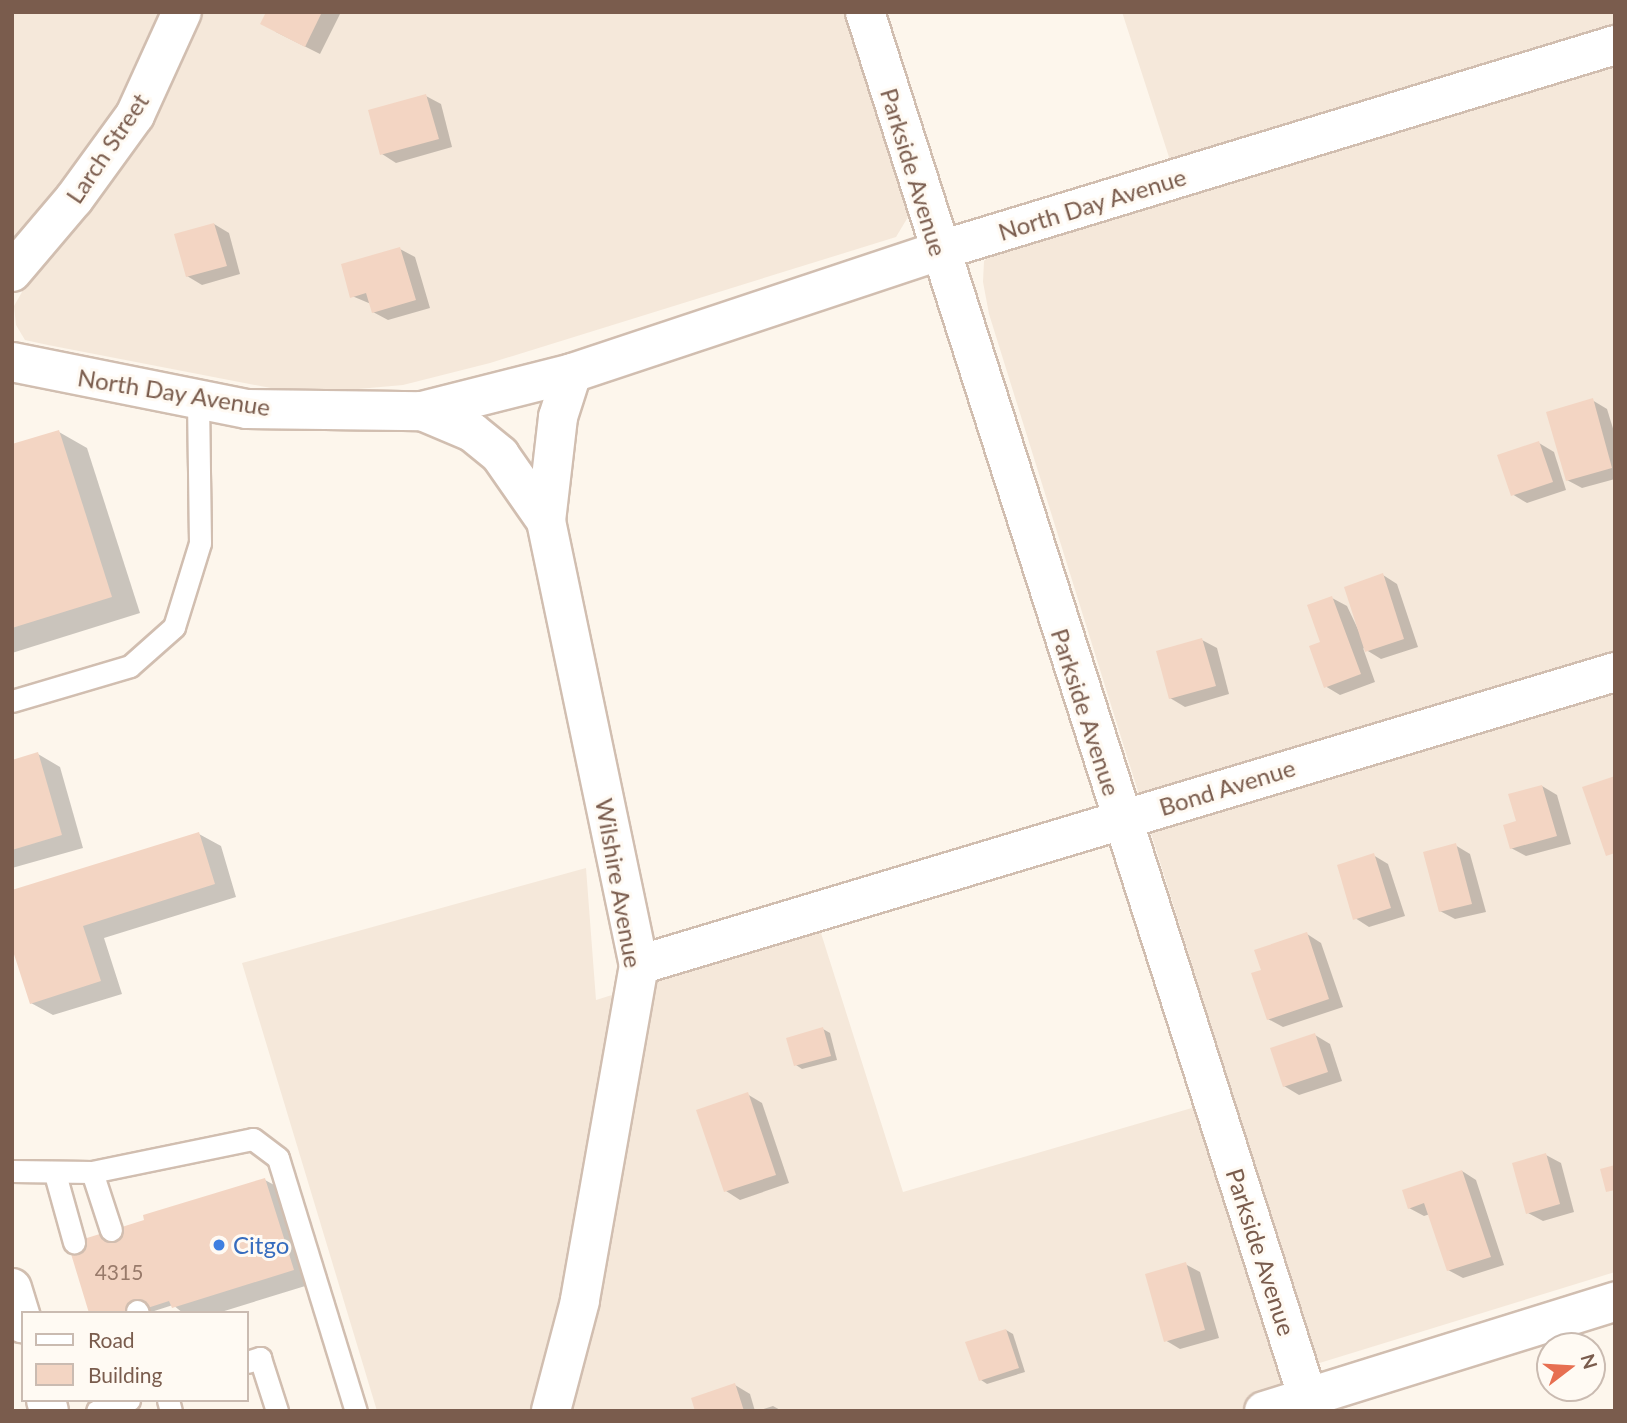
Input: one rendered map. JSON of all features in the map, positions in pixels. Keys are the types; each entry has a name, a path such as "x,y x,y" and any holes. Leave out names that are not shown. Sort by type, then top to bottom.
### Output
{"street":[{"name":"Larch Street","path":"12,272 74,199 135,116 182,12"},
{"name":"Parkside Avenue","path":"865,12 938,251 1310,1404"},
{"name":"North Day Avenue","path":"12,362 247,409 422,411 572,373 938,251 1615,45"},
{"path":"546,521 556,427 572,373"},
{"name":"North Day Avenue","path":"422,411 472,432 500,456 546,521"},
{"name":"Wilshire Avenue","path":"546,521 639,965 583,1288 551,1411"},
{"name":"Bond Avenue","path":"639,965 1615,672"},
{"path":"12,1288 21,1317"},
{"path":"1264,1411 1310,1404 1615,1302"}],"lane":[{"path":"12,701 130,666 174,627 200,543 198,401"},
{"path":"12,1171 55,1174 92,1172 253,1139 278,1158 356,1411"},
{"path":"92,1172 111,1230"},
{"path":"55,1174 74,1242"},
{"path":"248,1362 260,1357 277,1411"},
{"path":"97,1411 123,1402"}],"shaded area":[{"path":"12,12 854,12 912,198 908,217 896,237 490,363 403,385 302,394 25,340 16,325 14,306 22,292 12,264"},
{"path":"1122,12 1615,12 1615,1272 1287,1373 1298,1411 377,1411 242,963 586,868 596,1000 820,930 903,1192 1233,1096 989,314 983,282 984,261 995,251 1180,191"}],"building":[{"path":"266,12 322,12 305,47 260,24"},
{"path":"426,94 439,139 380,155 368,110"},
{"path":"214,223 227,266 186,277 174,234"},
{"path":"400,247 416,300 372,313 366,293 350,298 341,264"},
{"path":"1593,398 1612,468 1566,481 1546,412"},
{"path":"59,430 112,597 12,628 12,444"},
{"path":"1539,441 1553,482 1511,496 1497,455"},
{"path":"1383,573 1404,639 1365,652 1344,587"},
{"path":"1332,596 1361,674 1324,688 1309,646 1320,642 1307,605"},
{"path":"1202,638 1216,686 1169,699 1156,651"},
{"path":"38,752 62,835 12,850 12,760"},
{"path":"1615,776 1615,853 1606,856 1582,787"},
{"path":"1542,785 1557,836 1510,849 1503,825 1516,821 1508,794"},
{"path":"199,832 215,884 83,926 101,981 30,1004 12,948 12,890"},
{"path":"1456,843 1472,904 1439,912 1423,852"},
{"path":"1374,853 1391,908 1353,920 1337,865"},
{"path":"1307,932 1329,999 1267,1020 1251,973 1261,970 1254,950"},
{"path":"823,1027 831,1056 794,1066 786,1038"},
{"path":"1315,1033 1328,1072 1283,1087 1270,1048"},
{"path":"748,1092 776,1175 724,1192 696,1110"},
{"path":"1546,1153 1560,1204 1526,1214 1512,1163"},
{"path":"1615,1165 1615,1190 1606,1192 1600,1169"},
{"path":"1462,1170 1491,1257 1447,1271 1424,1203 1408,1209 1402,1190"},
{"name":"Citgo","path":"265,1178 294,1270 172,1308 169,1301 138,1311 88,1311 68,1244 144,1220 143,1215"},
{"path":"1186,1262 1205,1330 1164,1342 1145,1274"},
{"path":"1006,1329 1019,1368 979,1381 965,1342"},
{"path":"735,1383 744,1411 695,1411 691,1398"}],"place":[{"name":"Citgo","path":"219,1245"}]}
